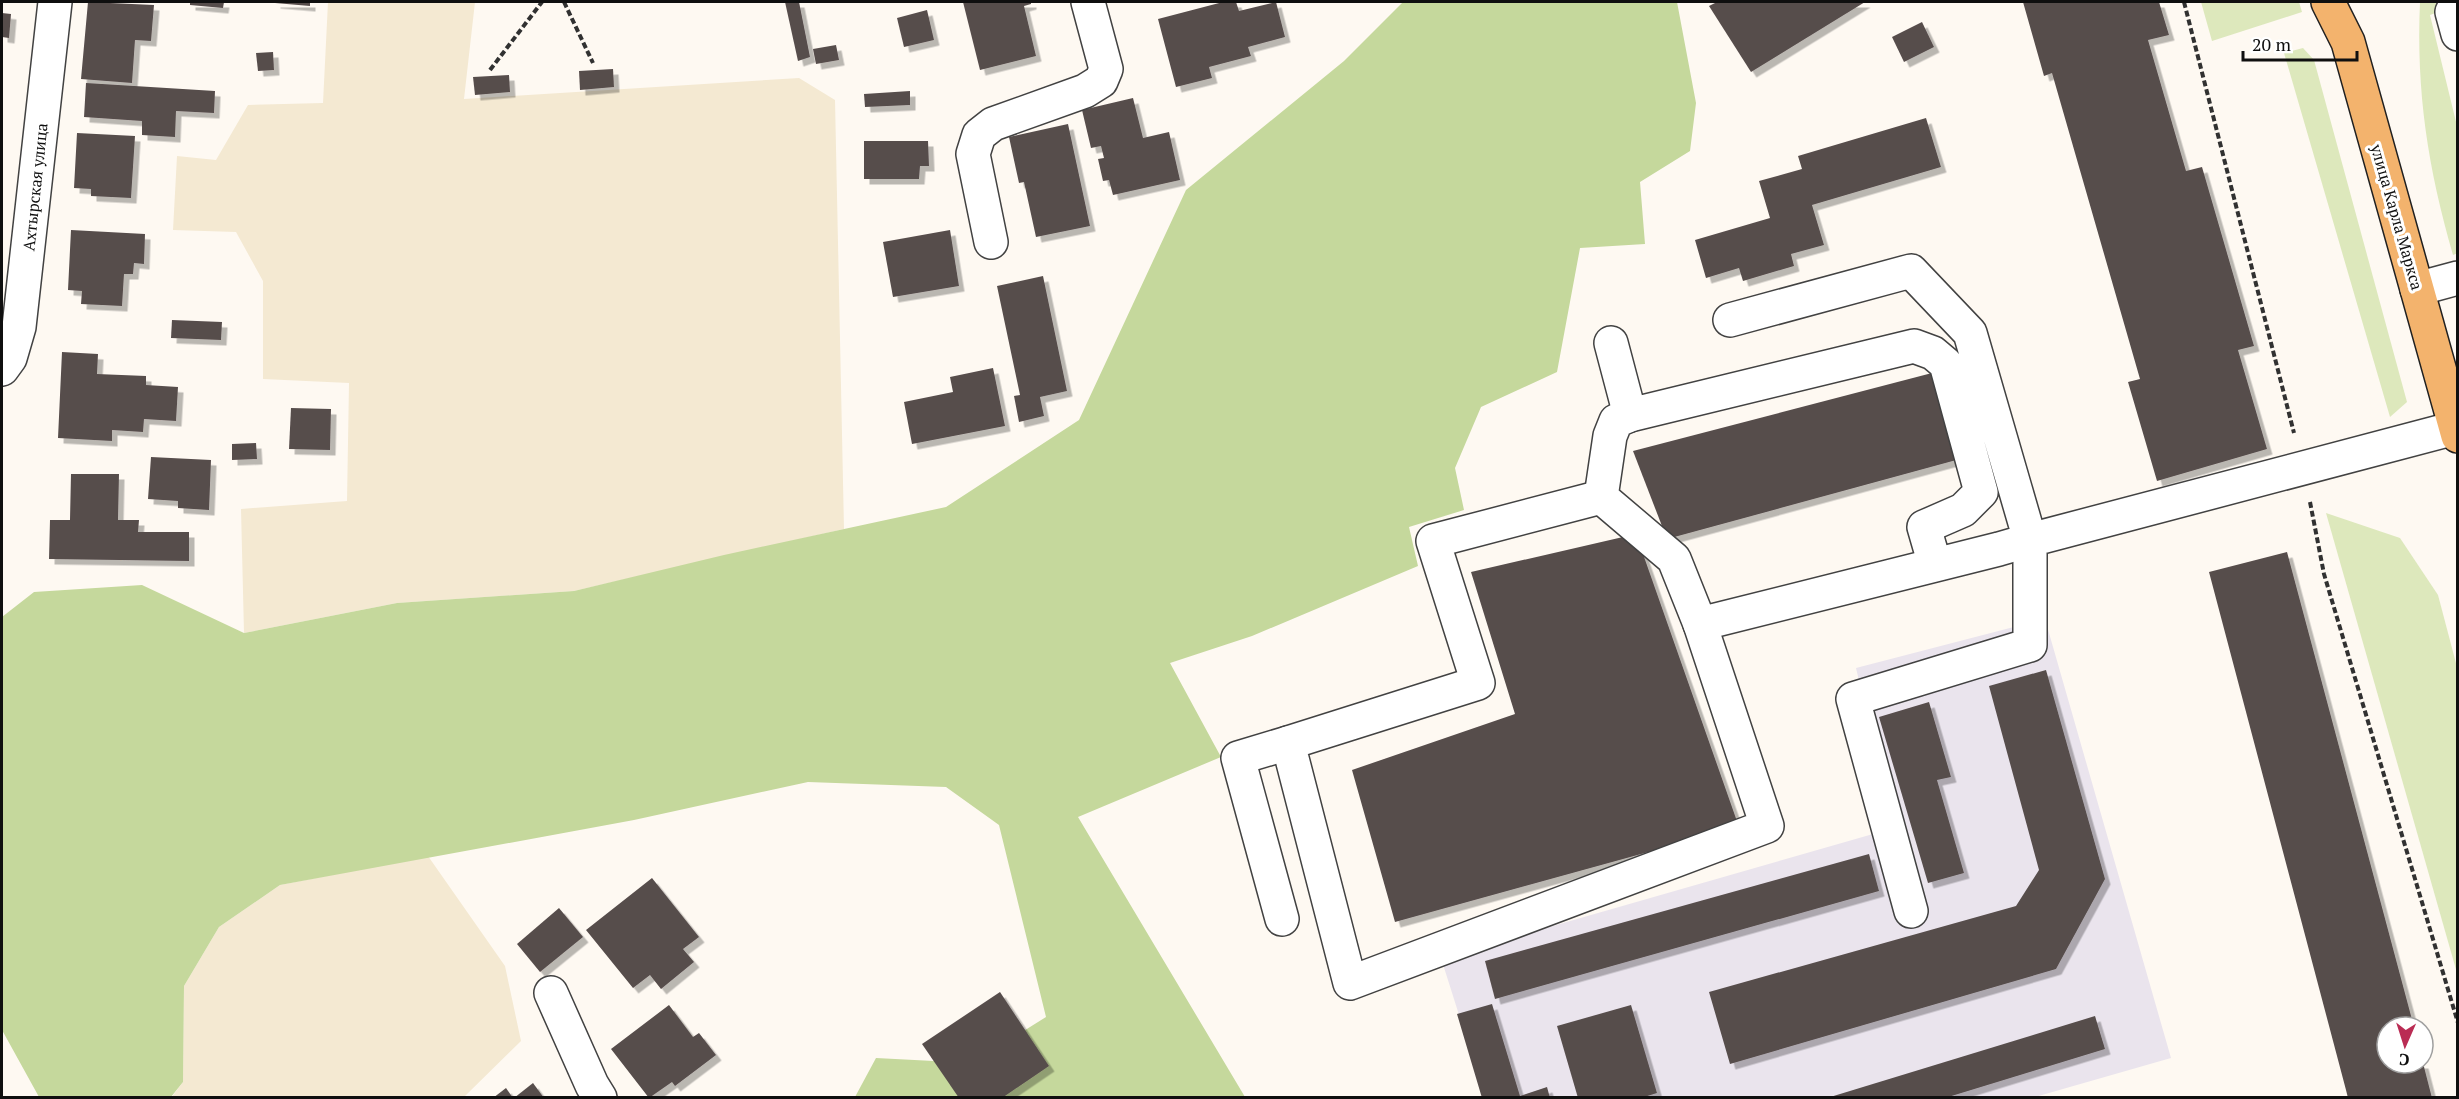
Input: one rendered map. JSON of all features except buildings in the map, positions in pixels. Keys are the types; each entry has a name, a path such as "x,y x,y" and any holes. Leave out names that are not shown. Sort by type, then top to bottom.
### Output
{"main road":[{"name":"улица Карла Маркса","path":"2328,2 2348,42 2456,432"},
{"path":"2348,42 2355,2"}],"street":[{"name":"Ахтырская улица","path":"2,369 10,358 20,327 55,2"},
{"path":"991,242 973,154 979,135 993,124 1085,92 1101,81 1106,69 1089,2"},
{"path":"1730,320 1911,271 1970,333 2031,540 2030,645 1853,699 1911,911"},
{"path":"2418,289 2457,278"},
{"path":"1611,343 1630,415"},
{"path":"1600,496 1610,436 1616,421 1630,415 1914,346 1934,353 1946,364 1981,492 1964,510 1924,527 1935,565"},
{"path":"1700,624 2303,469 2456,432"},
{"path":"1288,743 1350,983 1767,826 1700,624 1674,559 1600,496"},
{"path":"1282,919 1238,758 1478,683 1433,541 1600,496"},
{"path":"551,993 600,1098"}],"path":[{"path":"490,70 542,2"},
{"path":"564,2 593,63"},
{"path":"2184,2 2303,469 2324,574 2457,1023"}],"shaded area":[{"path":"328,2 475,2 464,99 799,78 835,100 844,529 574,591 397,603 244,633 241,509 347,501 349,383 263,379 263,281 236,232 173,230 177,156 216,160 248,105 323,103"},
{"path":"2045,619 2171,1058 2035,1097 1485,1097 1441,958 1894,828 1856,668"},
{"path":"428,856 505,966 521,1041 464,1097 171,1098 183,1082 184,986 219,927 280,885"}],"green space":[{"path":"1403,2 1677,2 1696,103 1690,151 1640,182 1645,244 1580,248 1557,372 1481,407 1455,468 1464,510 1409,527 1418,566 1252,636 1170,663 1221,757 1078,817 1245,1097 855,1097 876,1058 972,1063 1046,1017 999,825 946,787 808,782 634,820 280,885 219,927 184,986 183,1082 171,1097 39,1097 2,1030 2,617 34,592 142,585 244,633 397,603 574,591 724,555 946,507 1079,420 1186,190 1344,61"},
{"path":"2201,2 2299,2 2302,12 2212,41"},
{"path":"2420,2 2457,2 2457,5 2430,15 2457,126 2458,253 2453,255 2437,191 2426,130 2420,67"},
{"path":"2303,48 2314,60 2407,402 2390,417 2284,53"},
{"path":"2326,513 2400,538 2438,595 2457,667 2457,973"}]}
